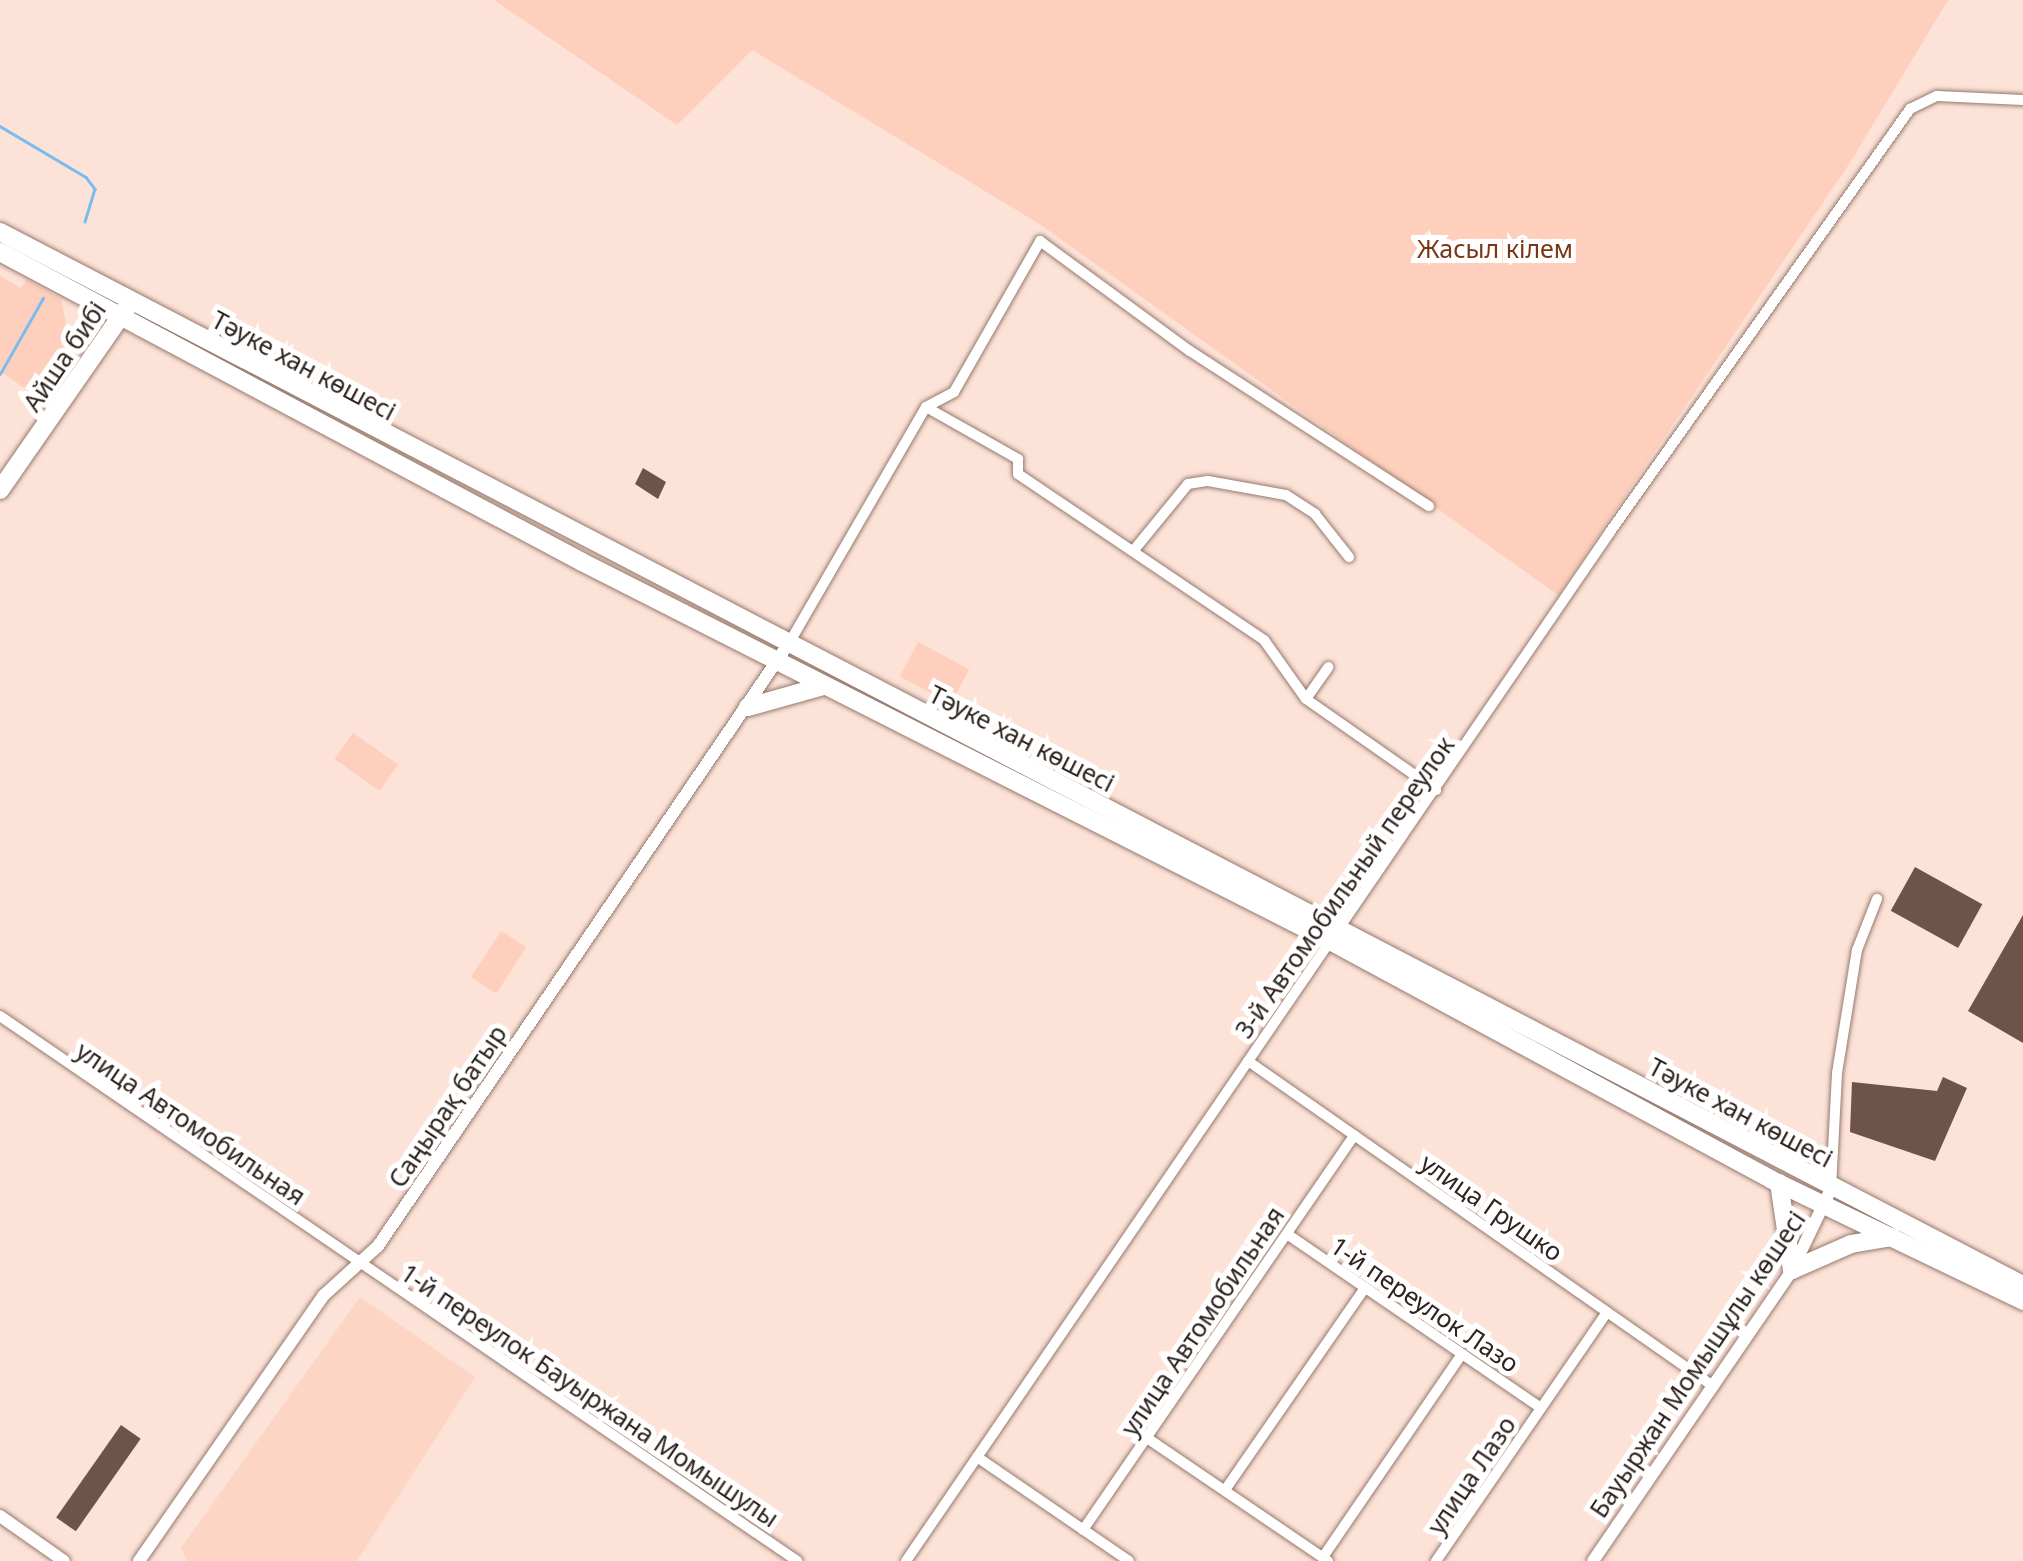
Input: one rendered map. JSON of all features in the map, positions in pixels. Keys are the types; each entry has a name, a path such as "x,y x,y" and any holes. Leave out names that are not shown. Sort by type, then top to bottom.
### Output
{"main road":[{"name":"Тәуке хан көшесі","path":"0,232 132,298 1339,936 1829,1198 1892,1237 2023,1301"},
{"name":"Тәуке хан көшесі","path":"0,252 823,686 1339,936 1780,1183 1829,1198 2023,1285"},
{"name":"Айша бибі","path":"0,490 132,298"},
{"path":"748,707 823,686"},
{"path":"1780,1183 1792,1270 1851,1244 1892,1237"}],"street":[{"name":"3-й Автомобильный переулок","path":"906,1561 1248,1060 1339,936 1819,238 1917,103 1937,96 2023,100"},
{"path":"788,646 926,408 954,392 1040,241 1190,351 1429,506"},
{"path":"926,408 1018,459 1018,474 1264,640 1306,699 1436,790"},
{"path":"1134,550 1188,484 1208,481 1286,495 1316,514 1349,557"},
{"name":"Саңырақ батыр","path":"139,1561 148,1554 323,1296 360,1262 503,1069 788,646"},
{"path":"1306,699 1328,667"},
{"path":"1829,1198 1837,1073 1858,950 1876,898"},
{"name":"улица Автомобильная","path":"0,1016 360,1262"},
{"name":"улица Грушко","path":"1248,1060 1713,1386"},
{"name":"улица Автомобильная","path":"1083,1530 1354,1135"},
{"name":"Бауыржан Момышұлы көшесі","path":"1593,1561 1792,1270 1829,1198"},
{"name":"1-й переулок Лазо","path":"1287,1234 1541,1408"},
{"name":"1-й переулок Бауыржана Момышулы","path":"360,1262 797,1561"},
{"path":"1225,1490 1365,1288"},
{"name":"улица Лазо","path":"1436,1561 1607,1312"},
{"path":"1147,1438 1326,1559 1462,1354"},
{"path":"977,1457 1129,1561"},
{"path":"0,1516 64,1561"},
{"path":"128,1561 148,1554"}],"shaded area":[{"path":"360,1297 475,1377 357,1561 187,1561 181,1548"}],"green space":[{"name":"Жасыл кілем","path":"494,0 1948,0 1851,161 1558,595 1041,225 752,50 677,125"},
{"path":"0,276 21,288 27,279 61,299 69,339 33,394 0,371"},
{"path":"918,642 969,669 951,704 900,676"},
{"path":"353,733 398,765 380,791 335,759"},
{"path":"501,931 526,947 496,993 471,977"}],"building":[{"path":"643,468 666,482 658,499 635,484"},
{"path":"1915,867 1982,904 1958,948 1891,911"},
{"path":"2023,915 2023,1043 1968,1011"},
{"path":"1943,1077 1967,1088 1935,1161 1850,1132 1852,1082 1937,1091"},
{"path":"121,1425 141,1439 76,1531 56,1518"}],"waterway":[{"path":"0,126 86,177 95,189 85,222"},
{"path":"0,374 43,298"}]}
